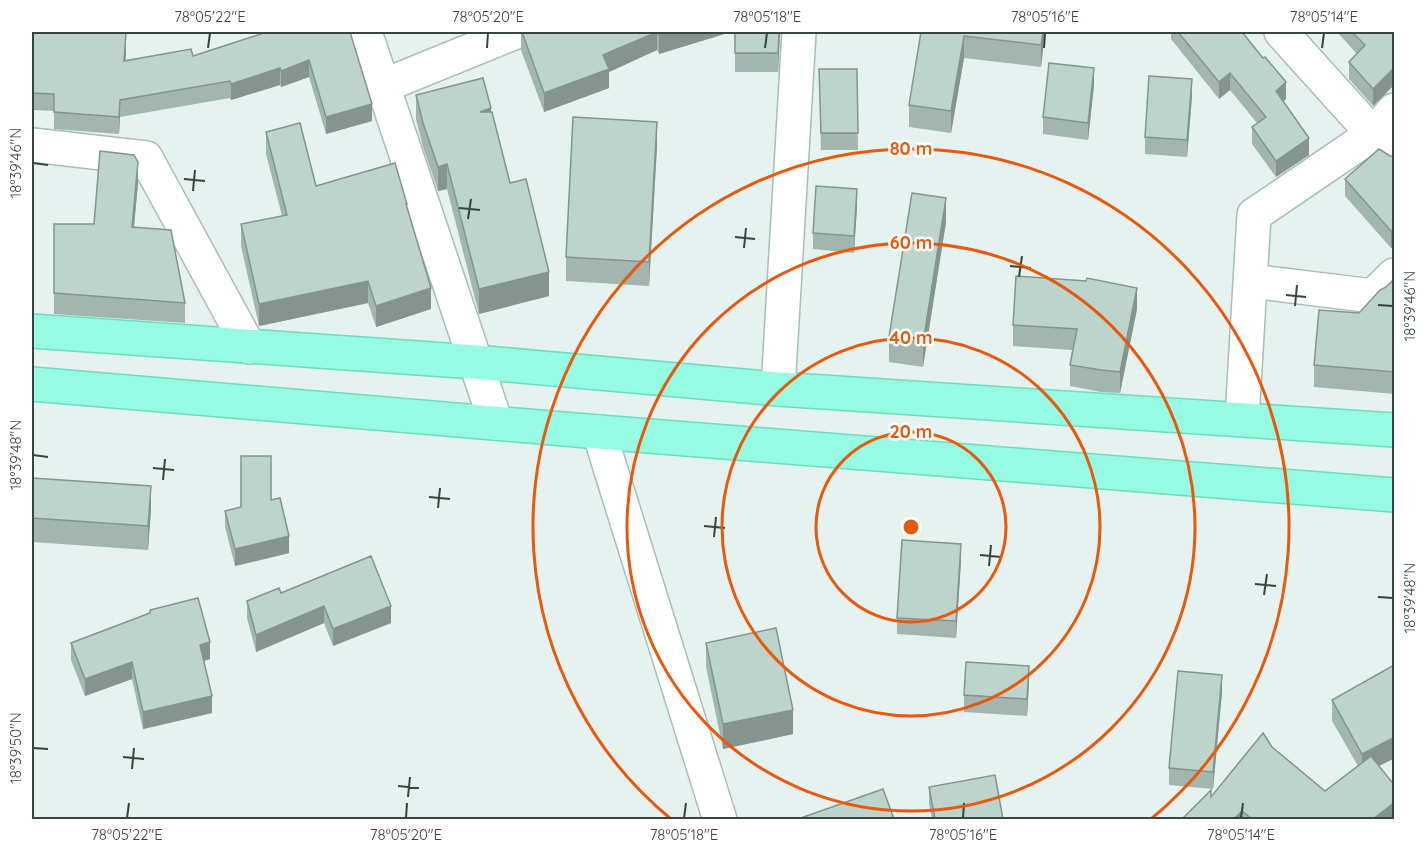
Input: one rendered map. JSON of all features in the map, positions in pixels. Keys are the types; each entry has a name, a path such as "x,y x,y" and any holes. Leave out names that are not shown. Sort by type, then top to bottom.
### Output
{"main road":[{"path":"32,331 476,362 778,389 1395,430"},
{"path":"32,384 599,432 1395,495"}],"street":[{"path":"365,32 496,423"},
{"path":"383,86 516,32"},
{"path":"778,389 799,32"},
{"path":"1281,32 1384,145"},
{"path":"1242,419 1254,215 1384,145 1395,110"},
{"path":"32,145 146,158 249,347"},
{"path":"1251,281 1373,296 1395,275"},
{"path":"599,432 720,819"}],"building":[{"path":"32,32 126,32 124,61 191,49 193,56 267,32 350,32 372,104 326,117 309,60 281,71 280,68 231,84 230,81 120,100 119,117 54,112 54,94 32,93"},
{"path":"522,32 657,32 603,55 609,69 544,93"},
{"path":"735,32 779,32 778,53 735,53"},
{"path":"921,32 1043,32 1041,45 964,36 951,111 909,105"},
{"path":"1178,32 1242,32 1286,82 1276,91 1309,138 1276,161 1252,127 1266,117 1230,73 1219,82"},
{"path":"1352,32 1395,32 1395,67 1373,89 1349,62 1365,45"},
{"path":"1049,63 1094,68 1088,123 1043,117"},
{"path":"819,69 857,69 858,133 821,133"},
{"path":"1149,76 1192,79 1187,140 1145,137"},
{"path":"483,78 491,108 480,112 492,112 510,183 526,179 549,272 479,289 447,164 438,167 416,95"},
{"path":"573,117 657,122 649,262 566,257"},
{"path":"300,123 316,186 395,163 431,288 376,306 368,281 259,304 241,224 287,215 266,132"},
{"path":"1379,149 1390,156 1395,156 1395,228 1391,231 1345,179"},
{"path":"100,151 134,155 138,162 132,227 171,230 185,303 54,293 54,224 94,224"},
{"path":"816,186 857,189 854,236 813,233"},
{"path":"912,193 946,198 923,343 889,337"},
{"path":"1016,276 1086,281 1087,278 1137,288 1120,372 1070,365 1077,329 1013,325"},
{"path":"1395,278 1395,372 1314,365 1319,310 1359,313 1380,290"},
{"path":"241,456 271,456 271,500 280,498 289,536 235,549 225,511 241,507"},
{"path":"32,478 151,486 148,526 32,518"},
{"path":"902,540 961,544 956,621 897,618"},
{"path":"371,556 391,606 333,629 324,606 256,635 247,601 279,588 281,593"},
{"path":"198,598 210,642 200,645 212,696 143,712 132,662 85,679 71,643 150,613 150,610"},
{"path":"776,628 793,710 723,724 706,643"},
{"path":"966,662 1029,666 1027,699 964,695"},
{"path":"1394,665 1395,737 1362,754 1332,700"},
{"path":"1178,671 1222,675 1213,772 1169,768"},
{"path":"1263,733 1272,747 1325,791 1371,756 1395,786 1395,802 1373,819 1252,819 1242,811 1234,819 1182,819 1211,790 1211,797"},
{"path":"995,775 1003,819 935,819 929,787"},
{"path":"883,789 894,819 798,819"}]}
